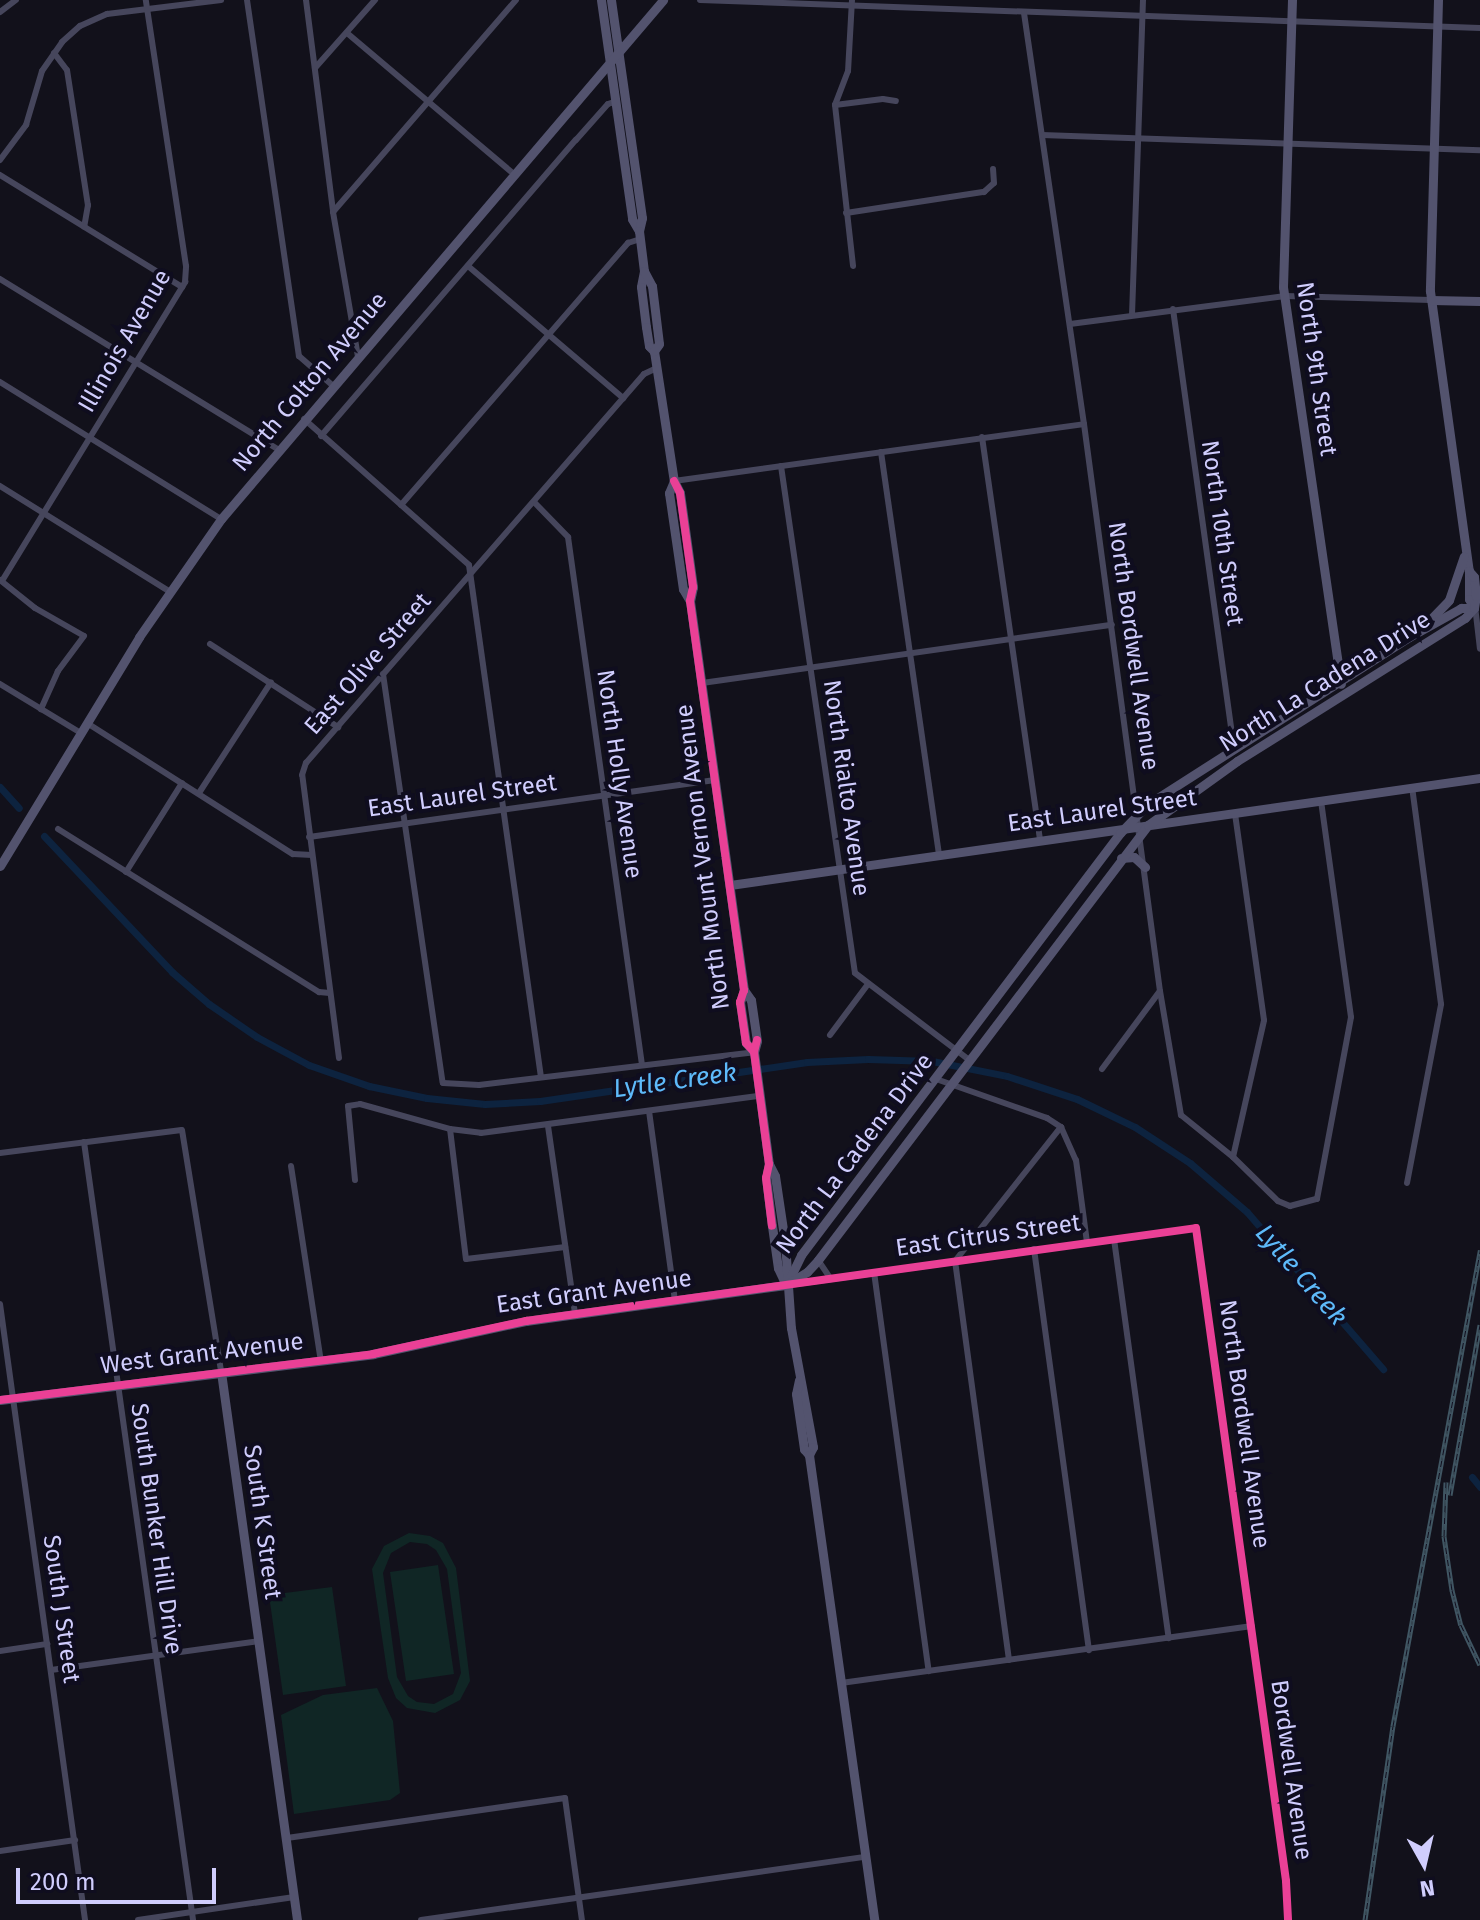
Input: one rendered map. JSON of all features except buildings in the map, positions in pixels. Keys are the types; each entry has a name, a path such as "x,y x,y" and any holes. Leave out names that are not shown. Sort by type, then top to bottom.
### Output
{"main road":[{"name":"North Mount Vernon Avenue","path":"601,0 632,219 640,235"},
{"name":"North Mount Vernon Avenue","path":"611,0 642,218 640,235 644,271 641,287 646,327 649,346 654,351 674,481 669,493 683,589 690,601 744,990 751,1000 757,1041 754,1052 769,1164 766,1178 778,1268 786,1285 799,1380 813,1447 809,1455 874,1920"},
{"name":"North Colton Avenue","path":"0,866 169,591 221,519 277,449 663,0"},
{"name":"North 9th Street","path":"1292,0 1285,296 1339,681 1346,692"},
{"path":"1438,0 1431,300 1466,548 1474,578 1469,599 1474,608"},
{"path":"1431,300 1480,301"},
{"path":"1409,637 1449,600 1466,548"},
{"name":"North La Cadena Drive","path":"786,1285 794,1264 1138,813 1409,637 1461,608 1474,608"},
{"name":"North La Cadena Drive","path":"786,1285 807,1272 818,1260 1143,828 1178,800 1465,618 1474,608"},
{"name":"East Laurel Street","path":"730,885 1480,778"},
{"path":"1178,800 1181,813 1191,819"},
{"path":"1090,833 1103,842 1104,855"},
{"path":"1121,858 1134,857 1145,867"},
{"path":"1056,918 1068,927"},
{"path":"842,1202 855,1212"},
{"name":"East Grant Avenue","path":"409,1347 486,1328 786,1285"},
{"name":"West Grant Avenue","path":"0,1400 321,1361 409,1347"},
{"name":"South K Street","path":"221,1372 297,1920"}],"street":[{"path":"0,12 16,0"},
{"name":"Illinois Avenue","path":"1,580 182,287 186,266 146,0"},
{"path":"0,160 23,132 38,80 70,34 107,14 221,0"},
{"path":"247,0 299,356 332,385"},
{"path":"306,0 333,212 358,356"},
{"path":"315,68 375,0"},
{"path":"333,212 516,0"},
{"path":"700,0 1480,28"},
{"path":"996,11 997,0"},
{"path":"1132,315 1143,0"},
{"path":"852,4 848,71 835,105 853,266"},
{"name":"North Bordwell Avenue","path":"1024,13 1138,813 1143,828 1160,991 1181,1115 1233,1157"},
{"path":"347,33 514,174"},
{"path":"54,53 67,70 88,205 84,227"},
{"path":"835,105 883,99 896,101"},
{"name":"North Colton Avenue","path":"321,436 608,104 614,102"},
{"path":"1042,135 1480,150"},
{"path":"846,213 984,192 994,183 993,169"},
{"path":"0,175 182,287"},
{"path":"401,505 628,243 640,235"},
{"path":"468,266 623,398"},
{"path":"0,279 277,449"},
{"path":"1070,324 1285,296 1431,300"},
{"name":"North 10th Street","path":"1173,309 1237,761"},
{"name":"East Olive Street","path":"339,1058 302,775 306,763 644,374 657,368"},
{"path":"0,382 221,519"},
{"path":"304,419 469,565 541,1077"},
{"path":"674,481 1084,424"},
{"path":"982,437 1040,840"},
{"path":"881,452 939,854"},
{"name":"North Rialto Avenue","path":"781,466 855,973 969,1060"},
{"path":"0,486 169,591"},
{"name":"North Holly Avenue","path":"534,502 568,537 642,1065"},
{"path":"1,580 35,608 84,636 58,671 41,709"},
{"path":"1480,596 1474,608 1480,649"},
{"path":"702,683 1112,625"},
{"path":"210,644 338,727"},
{"path":"383,674 443,1083 479,1085 754,1052"},
{"path":"199,793 271,682"},
{"path":"0,684 81,733"},
{"path":"87,723 293,854 312,855"},
{"name":"East Laurel Street","path":"309,837 715,780"},
{"path":"126,872 182,783"},
{"path":"1407,1183 1441,1004 1412,788"},
{"path":"1235,813 1264,1020 1233,1157 1278,1201 1290,1206 1317,1199 1351,1017 1321,801"},
{"path":"58,829 319,992 330,993"},
{"path":"830,1035 868,984"},
{"path":"1102,1069 1160,991"},
{"path":"939,1076 1047,1118 1061,1127 1076,1160 1087,1242"},
{"path":"355,1180 348,1106 360,1104 450,1129 481,1133 760,1096"},
{"path":"649,1111 675,1300"},
{"path":"548,1126 575,1314"},
{"path":"1009,1660 955,1261 1061,1127"},
{"path":"450,1129 466,1259 565,1247"},
{"name":"South K Street","path":"84,1142 182,1130 221,1372"},
{"path":"0,1153 84,1142"},
{"name":"South Bunker Hill Drive","path":"84,1142 193,1916"},
{"path":"291,1166 321,1361"},
{"name":"North Bordwell Avenue","path":"1196,1228 1252,1626"},
{"name":"East Citrus Street","path":"786,1285 1196,1228"},
{"path":"1114,1239 1169,1638"},
{"path":"1034,1249 1089,1650"},
{"path":"818,1260 831,1279"},
{"path":"874,1272 929,1671"},
{"name":"South J Street","path":"0,1304 85,1920"},
{"path":"841,1683 1252,1626"},
{"name":"Bordwell Avenue","path":"1252,1626 1289,1903 1288,1920"},
{"path":"51,1670 259,1641"},
{"path":"0,1651 47,1644"},
{"path":"287,1838 565,1798 582,1920"},
{"path":"0,1851 75,1840"},
{"path":"421,1920 865,1857"},
{"path":"138,1920 193,1916 294,1897"}],"green space":[{"path":"409,1533 430,1536 443,1543 456,1568 470,1681 460,1700 435,1713 407,1708 396,1698 388,1678 372,1569 384,1546","holes":["410,1542 427,1544 436,1550 447,1569 461,1673 453,1694 434,1704 417,1702 408,1696 397,1677 383,1573 391,1553"]},
{"path":"438,1565 454,1674 406,1681 390,1572"},
{"path":"332,1587 346,1686 283,1695 269,1595"},
{"path":"377,1688 393,1721 400,1793 390,1800 294,1814 281,1715 323,1695"}],"waterway":[{"name":"Lytle Creek","path":"0,787 19,808"},
{"name":"Lytle Creek","path":"44,836 172,972 209,1004 257,1037 309,1065 369,1086 427,1098 485,1104 540,1101 807,1062 868,1059 932,1061 1007,1076 1077,1099 1135,1127 1190,1163 1247,1212 1383,1369"},
{"name":"Lytle Creek","path":"1472,1477 1480,1487"}],"railway":[{"path":"1365,1920 1393,1726 1480,1250"},
{"path":"1450,1495 1480,1325"},
{"path":"1446,1482 1444,1536 1452,1590 1461,1625 1480,1665"}],"cycle path":[{"path":"674,481 680,493 693,587 690,601 744,990 740,1002 746,1043 754,1052"},
{"path":"757,1040 754,1052 769,1164 766,1178 772,1226"},
{"path":"0,1400 373,1354 526,1321 1196,1228 1286,1881 1288,1920"}]}
